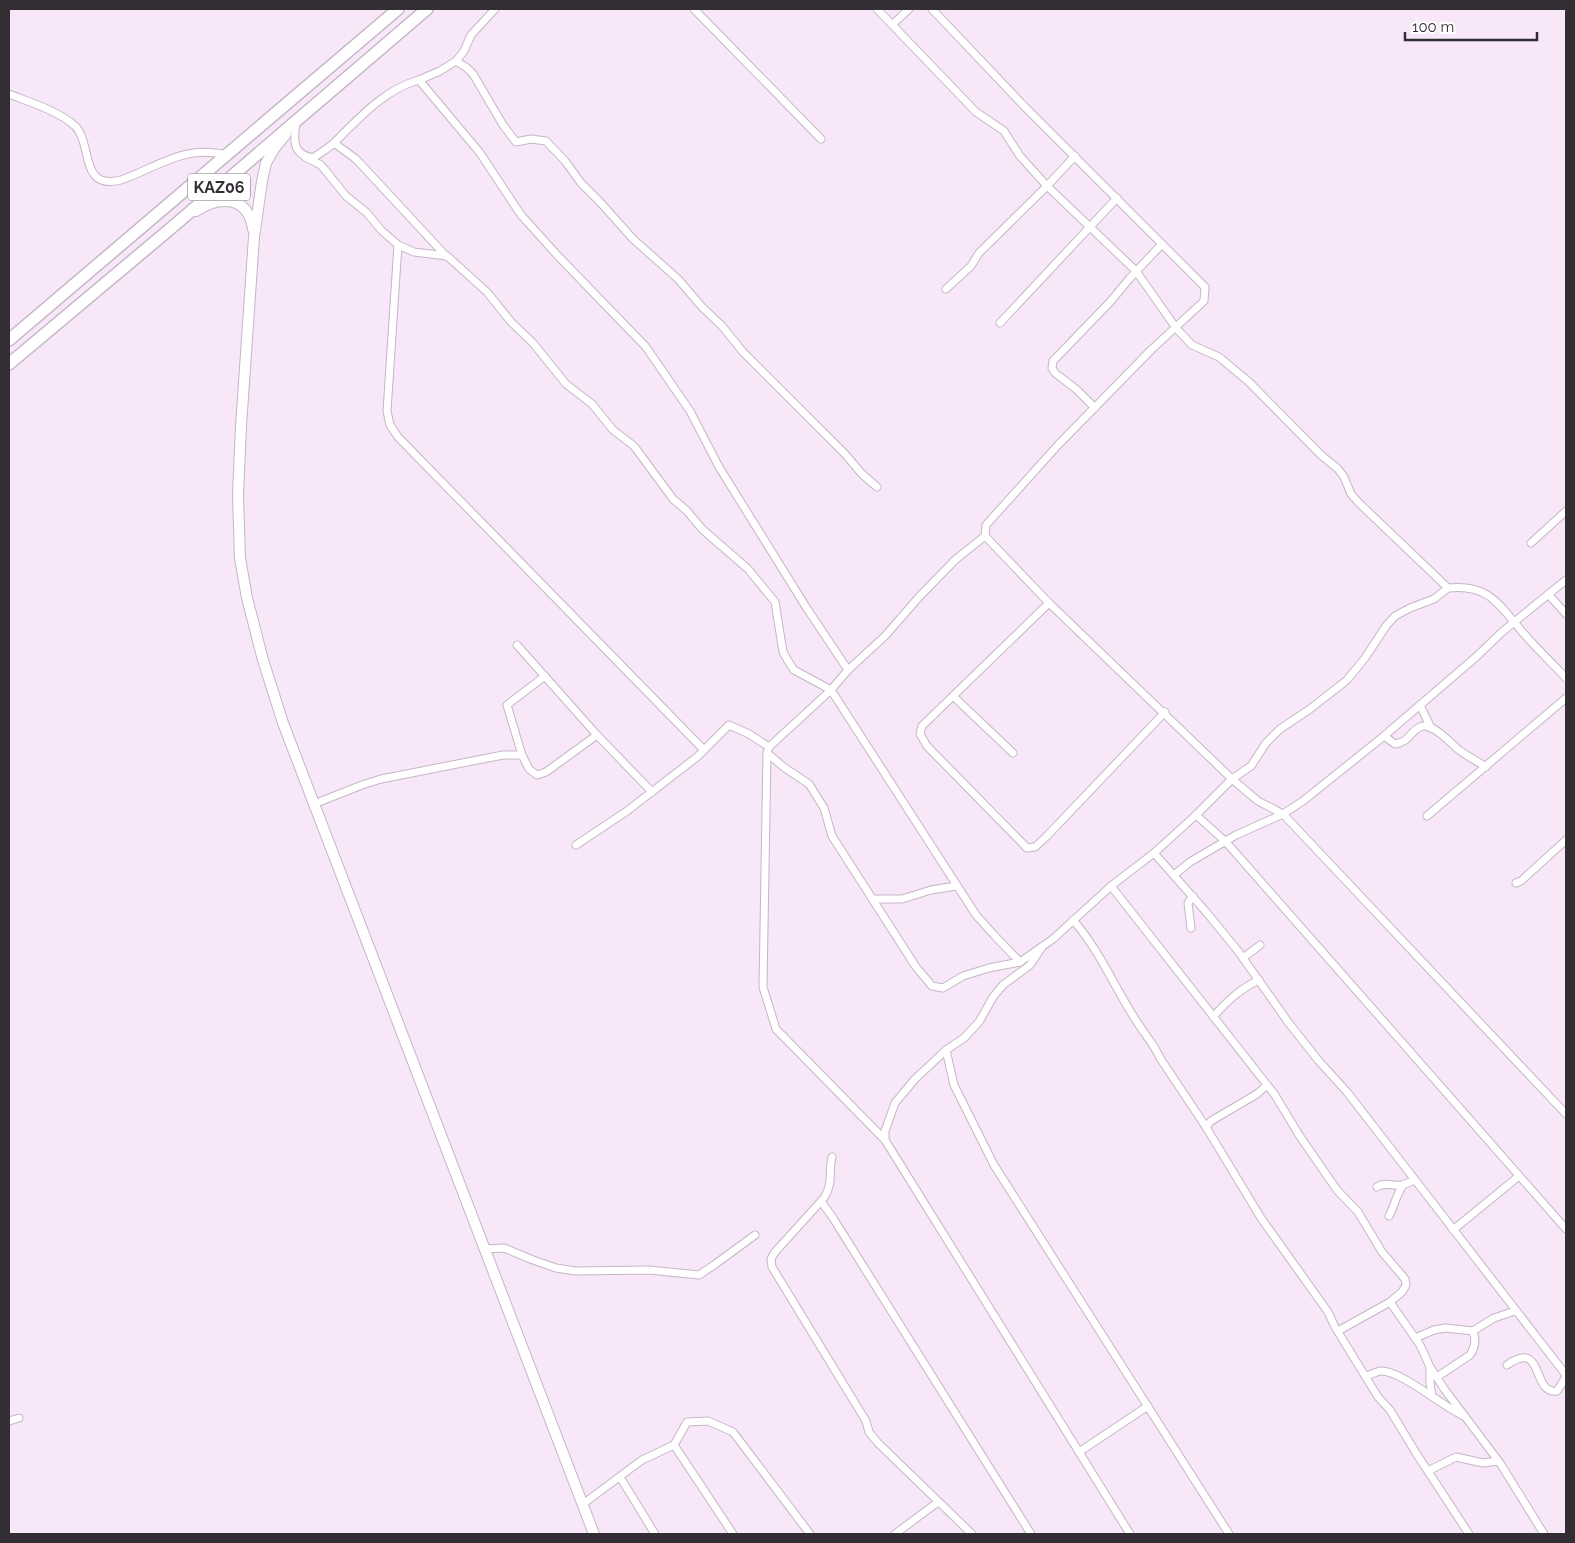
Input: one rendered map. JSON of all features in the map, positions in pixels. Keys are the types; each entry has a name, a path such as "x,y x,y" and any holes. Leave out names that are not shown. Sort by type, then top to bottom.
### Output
{"highway":[{"name":"KАZ06","path":"9,340 398,9"},
{"name":"KАZ06","path":"9,364 427,9"}],"main road":[{"path":"296,121 274,149 266,163 254,237 238,495 240,558 247,598 263,660 283,723 594,1534"},
{"path":"170,229 205,206 223,200 232,201 245,209 252,221 254,237"}],"street":[{"path":"305,157 313,158 334,143 352,124 381,99 408,83 440,71 456,61 464,51 471,35 495,9"},
{"path":"694,9 821,139"},
{"path":"877,9 976,112 1004,131 1020,156 1047,186 1136,271 1176,328 1192,345 1219,357 1249,382 1321,455 1338,469 1344,477 1351,494 1359,504 1448,588"},
{"path":"893,24 909,9"},
{"path":"932,9 1025,107 1205,287 1204,301 1151,350 1095,408 986,525 985,536 955,560 884,636 848,670 831,690 768,750 763,987 776,1029 885,1140 1130,1534"},
{"path":"456,61 473,74 503,125 516,142 530,139 546,141 565,161 581,183 633,239 678,280 722,326 743,352 877,487"},
{"path":"419,80 480,153 521,214 559,257 646,347 690,410 719,466 806,607 848,670"},
{"path":"9,94 67,120 77,128 82,138 91,170 100,180 115,182 181,155 213,151 227,155"},
{"path":"296,121 295,144 298,151 305,157 322,165 346,196 367,213 381,230 398,245 414,252 446,256"},
{"path":"334,143 356,159 446,256 487,292 511,322 533,343 566,384 592,404 613,430 634,446 673,499 687,511 702,529 748,569 775,602 783,652 794,670 831,690 976,915 1020,962"},
{"path":"946,289 971,266 979,253 1075,156"},
{"path":"1000,323 1117,198"},
{"path":"1095,408 1076,389 1055,373 1052,368 1053,361 1162,244"},
{"path":"398,245 387,411 390,425 398,437 704,750"},
{"path":"1531,543 1566,512"},
{"path":"985,536 1049,603 1165,712 1232,779 1258,801 1283,814 1566,1114"},
{"path":"1174,875 1190,862 1250,828 1283,814 1304,801 1384,736 1566,580"},
{"path":"576,845 652,792 704,750 729,725 748,734 768,750 784,768 809,784 824,808 832,836 916,967 932,986 943,988 963,976 989,968 1020,962 1053,939 1111,886 1154,853 1232,779 1251,766 1266,744 1280,729 1310,709 1347,680 1395,616 1434,599 1448,588 1467,588 1488,595 1506,611 1525,636 1566,678"},
{"path":"1549,595 1566,614"},
{"path":"1049,603 922,726 920,734 926,746 1028,848 1035,847 1165,712"},
{"path":"517,645 652,792"},
{"path":"545,676 507,705 522,756 529,769 537,775 546,772 597,734"},
{"path":"953,696 1012,753"},
{"path":"1427,816 1566,698"},
{"path":"1420,705 1431,728"},
{"path":"1384,736 1395,744 1404,743 1419,727 1431,728 1446,737 1457,749 1486,767"},
{"path":"314,804 381,779 503,755 522,756"},
{"path":"1196,815 1226,842 1566,1230"},
{"path":"1516,883 1521,881 1566,840"},
{"path":"1154,853 1194,896 1243,958 1312,1053 1347,1092 1566,1376 1557,1391 1553,1391 1544,1384 1531,1360 1521,1357 1507,1365"},
{"path":"872,899 902,899 931,890 956,886"},
{"path":"1111,886 1284,1109 1299,1135 1337,1190 1358,1212 1382,1252 1405,1278 1406,1285 1402,1292 1390,1302 1338,1331"},
{"path":"1191,928 1188,903 1194,896"},
{"path":"1074,920 1104,963 1139,1026 1157,1050 1185,1098 1206,1127 1261,1218 1328,1312 1378,1397 1390,1410 1470,1534"},
{"path":"885,1140 885,1131 895,1102 915,1079 946,1050 964,1038 979,1022 993,996 1030,965 1044,945"},
{"path":"1243,958 1260,945"},
{"path":"1213,1017 1227,1000 1245,986 1259,980"},
{"path":"946,1050 954,1085 994,1165 1229,1534"},
{"path":"1206,1127 1211,1121 1257,1094 1266,1086"},
{"path":"832,1157 830,1165 832,1181 829,1191 775,1252 771,1259 772,1267 866,1420 869,1432 972,1534"},
{"path":"1453,1230 1519,1176"},
{"path":"1377,1187 1387,1184 1394,1186 1403,1185 1414,1180"},
{"path":"1389,1216 1393,1209 1393,1202 1403,1185"},
{"path":"821,1201 1031,1534"},
{"path":"485,1249 504,1248 556,1268 576,1271 649,1270 699,1275 755,1235"},
{"path":"1390,1302 1415,1338 1445,1390 1498,1461 1544,1534"},
{"path":"1415,1338 1434,1330 1446,1328 1473,1330 1494,1318 1515,1311"},
{"path":"1438,1377 1470,1356 1474,1351 1473,1330"},
{"path":"1430,1367 1432,1397"},
{"path":"1366,1376 1381,1371 1393,1374 1415,1385 1452,1411 1464,1416"},
{"path":"1079,1452 1148,1406"},
{"path":"9,1421 19,1418"},
{"path":"583,1504 642,1460 674,1445 687,1422 708,1421 733,1432 810,1534"},
{"path":"674,1445 733,1534"},
{"path":"1428,1471 1456,1457 1482,1463 1498,1461"},
{"path":"620,1477 655,1534"},
{"path":"895,1534 938,1502"}]}
